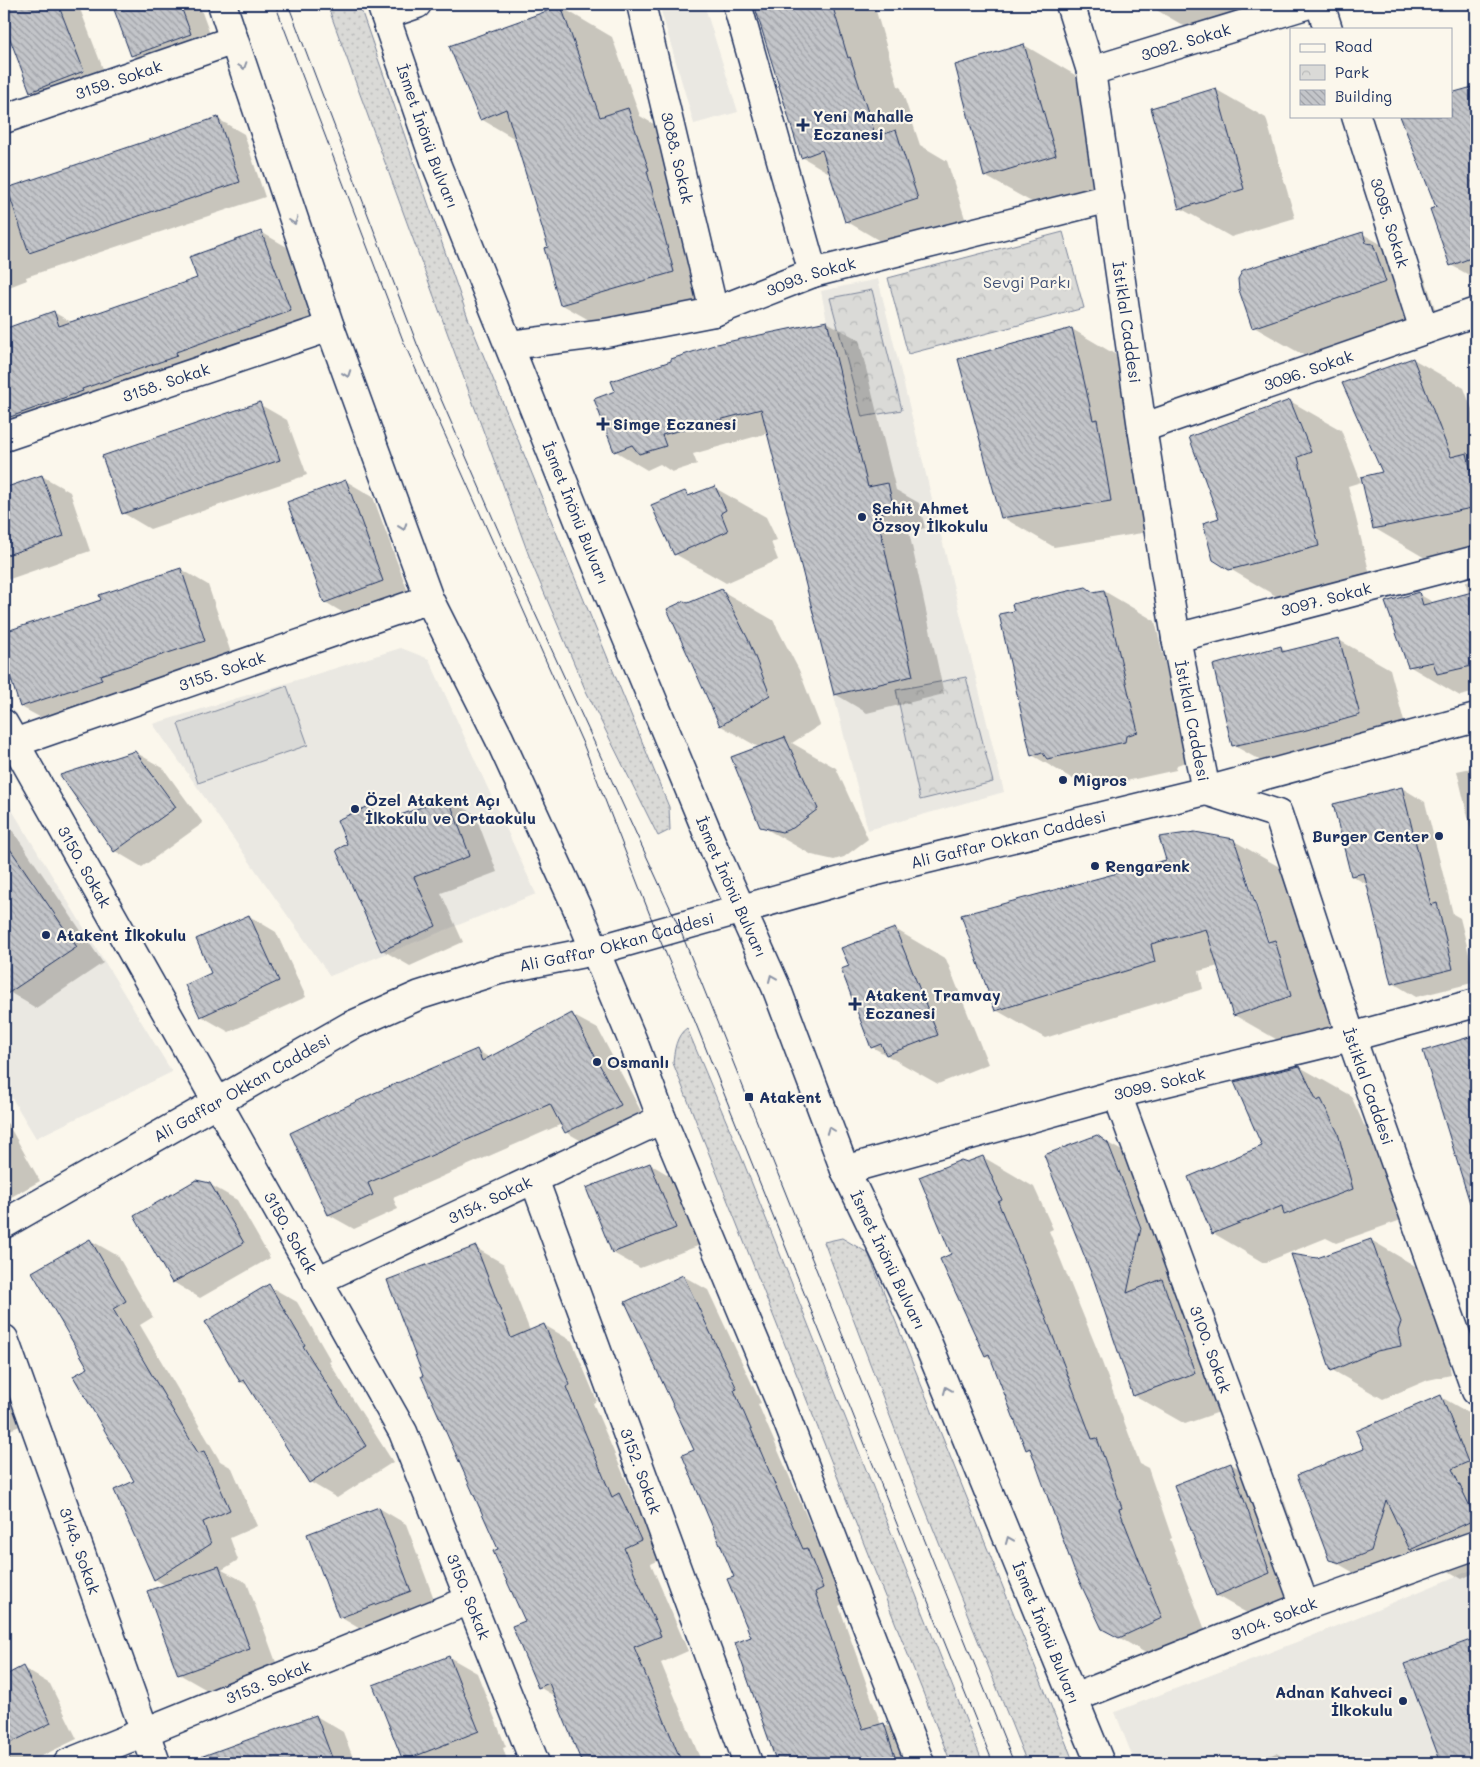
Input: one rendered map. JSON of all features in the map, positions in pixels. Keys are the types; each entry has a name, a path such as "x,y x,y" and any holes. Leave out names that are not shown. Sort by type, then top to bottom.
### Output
{"street":[{"path":"222,4 330,327 429,598 499,738 578,910 634,1044 662,1119 778,1397 920,1763"},
{"path":"383,10 417,4"},
{"name":"3088. Sokak","path":"641,4 714,312"},
{"path":"738,4 813,273"},
{"name":"İstiklal Caddesi","path":"1070,4 1091,71 1142,428 1176,638 1206,791 1278,814 1318,930 1351,1037 1476,1392"},
{"name":"3092. Sokak","path":"1091,71 1309,4"},
{"path":"1320,4 1328,28"},
{"name":"İsmet İnönü Bulvarı","path":"383,10 435,161 591,552 715,850 776,987 845,1170 924,1334 1100,1763"},
{"name":"3159. Sokak","path":"4,119 234,40"},
{"name":"3095. Sokak","path":"1357,118 1424,330"},
{"name":"3093. Sokak","path":"510,345 606,333 714,312 813,273 1110,198"},
{"name":"3096. Sokak","path":"1142,428 1476,312"},
{"name":"3158. Sokak","path":"4,437 330,327"},
{"name":"3097. Sokak","path":"1176,638 1476,560"},
{"name":"3155. Sokak","path":"9,733 429,598"},
{"name":"Ali Gaffar Okkan Caddesi","path":"4,1224 350,1026 420,995 499,970 594,951 868,873 1206,791 1476,718"},
{"name":"3150. Sokak","path":"9,733 403,1432 535,1763"},
{"name":"3099. Sokak","path":"845,1170 1117,1094 1351,1037 1476,1003"},
{"name":"3100. Sokak","path":"1117,1094 1306,1606"},
{"name":"3154. Sokak","path":"317,1281 662,1119"},
{"name":"3152. Sokak","path":"534,1179 748,1763"},
{"name":"3148. Sokak","path":"4,1339 156,1763"},
{"name":"3104. Sokak","path":"1074,1698 1306,1606 1476,1545"},
{"name":"3153. Sokak","path":"68,1763 470,1600"}],"shaded area":[{"path":"659,4 704,4 738,112 694,124"},
{"name":"Şehit Ahmet Özsoy İlkokulu","path":"878,279 1004,792 868,830 743,338 827,321 821,291"},
{"name":"Özel Atakent Açı İlkokulu ve Ortaokulu","path":"401,648 429,659 536,894 330,976 153,724"},
{"name":"Atakent İlkokulu","path":"4,797 172,1072 36,1138 4,1085"},
{"path":"1476,1568 1476,1763 1135,1763 1115,1712 1307,1638"}],"green space":[{"path":"327,4 359,4 468,318 669,807 670,830 658,836 585,689 532,564"},
{"name":"Sevgi Parkı","path":"1063,232 1084,308 908,354 888,278"},
{"path":"872,290 902,410 862,417 830,298"},
{"path":"966,677 993,782 920,800 896,690"},
{"path":"287,686 308,745 198,783 178,724"},
{"path":"687,1028 743,1161 983,1763 951,1763 673,1063 678,1039"},
{"path":"842,1238 868,1253 1074,1763 1027,1763 921,1498 824,1242"}],"building":[{"path":"20,4 58,4 84,71 30,92 4,23 4,10"},
{"path":"112,4 180,4 191,34 131,56"},
{"path":"754,4 832,4 848,58 850,57 876,137 896,130 918,199 845,222 822,150 801,158"},
{"path":"561,6 600,117 628,108 649,170 647,171 674,272 560,305 544,248 548,247 506,109 480,120 449,46"},
{"path":"1024,44 1056,155 984,177 955,65"},
{"path":"1476,86 1476,256 1450,266 1430,209 1436,207 1401,118 1452,118 1452,93"},
{"path":"1216,88 1244,189 1179,209 1151,108"},
{"path":"218,117 240,182 29,253 7,188"},
{"path":"261,231 291,311 176,352 177,356 82,389 83,391 10,417 4,398 4,329 54,311 59,326 197,278 189,257"},
{"path":"1363,232 1366,243 1373,244 1386,282 1252,328 1239,290 1238,279 1243,270"},
{"path":"827,321 868,487 888,483 894,510 877,514 913,676 834,695 761,409 662,435 666,446 639,454 632,445 614,452 594,399 615,391 611,381 671,361 671,359 717,344"},
{"path":"1072,328 1093,420 1097,419 1111,501 1001,518 958,359"},
{"path":"1413,358 1451,457 1467,453 1476,495 1476,507 1373,529 1361,477 1382,472 1342,383"},
{"path":"1290,400 1311,452 1298,457 1319,546 1229,570 1213,560 1203,523 1219,518 1189,437"},
{"path":"260,402 280,460 122,514 102,456"},
{"path":"42,475 64,536 4,556 4,488"},
{"path":"346,480 383,581 324,603 287,502"},
{"path":"715,486 726,510 721,513 728,531 674,555 651,505 685,491 688,496"},
{"path":"181,568 205,641 100,675 102,680 20,707 4,658 4,632 101,600 99,595"},
{"path":"1086,587 1093,592 1104,590 1138,732 1126,736 1125,742 1047,759 1042,752 1031,756 999,614 1014,611 1012,604"},
{"path":"722,589 748,639 770,695 720,726 667,609 684,601 688,603"},
{"path":"1476,591 1476,665 1437,674 1433,662 1408,667 1385,602 1419,592 1423,605"},
{"path":"1339,638 1360,715 1303,731 1232,746 1213,665 1281,646 1282,652"},
{"path":"785,737 818,809 793,828 782,832 760,827 731,757"},
{"path":"135,751 176,807 114,852 60,775"},
{"path":"1402,787 1431,905 1437,903 1453,969 1391,984 1364,873 1351,876 1333,804"},
{"path":"448,797 470,856 414,877 436,926 381,951 336,850 347,844 337,820 369,806 377,824"},
{"path":"1195,832 1234,839 1268,942 1275,940 1291,996 1233,1016 1206,929 1151,944 1155,962 995,1011 961,915 1166,860 1159,837"},
{"path":"4,840 77,947 4,996"},
{"path":"249,915 279,981 200,1017 185,985 211,973 196,939"},
{"path":"895,928 938,1035 886,1055 881,1044 871,1048 841,969 849,966 841,948"},
{"path":"572,1013 621,1105 565,1133 550,1104 368,1183 373,1195 328,1215 290,1133 372,1094 477,1049 482,1061"},
{"path":"1476,1035 1476,1202 1470,1203 1423,1051"},
{"path":"1300,1066 1317,1101 1321,1099 1338,1133 1353,1189 1284,1215 1282,1206 1212,1234 1188,1177 1262,1146 1234,1082"},
{"path":"1097,1135 1108,1143 1141,1228 1127,1293 1162,1279 1195,1373 1133,1396 1094,1280 1044,1155"},
{"path":"983,1156 1002,1200 998,1202 1046,1318 1092,1439 1097,1438 1122,1508 1119,1509 1162,1618 1119,1638 1102,1629 1074,1570 1030,1448 1026,1450 989,1354 985,1356 940,1259 951,1254 919,1177 961,1160 967,1162"},
{"path":"650,1163 676,1228 612,1253 586,1188"},
{"path":"196,1180 210,1183 244,1243 172,1283 134,1216"},
{"path":"90,1239 126,1301 113,1309 198,1453 204,1451 230,1510 203,1522 211,1544 154,1580 114,1490 134,1481 73,1376 88,1368 32,1272"},
{"path":"1371,1239 1401,1322 1398,1331 1401,1346 1377,1351 1331,1371 1291,1254 1317,1258"},
{"path":"476,1246 511,1338 544,1324 570,1385 566,1387 612,1497 619,1493 641,1540 624,1548 661,1636 634,1647 682,1763 582,1763 549,1683 538,1688 512,1626 525,1621 493,1551 498,1549 421,1376 423,1376 387,1280"},
{"path":"683,1275 737,1389 734,1390 803,1549 807,1548 823,1588 815,1592 863,1729 884,1723 897,1763 777,1763 735,1643 751,1637 727,1579 734,1577 682,1455 694,1450 625,1302"},
{"path":"269,1284 305,1345 303,1346 366,1446 309,1483 244,1380 240,1382 205,1322"},
{"path":"1441,1395 1468,1462 1452,1469 1476,1519 1410,1550 1386,1500 1371,1551 1341,1563 1329,1560 1297,1475 1364,1449 1356,1431"},
{"path":"1231,1463 1270,1573 1216,1596 1174,1485"},
{"path":"379,1507 411,1591 339,1618 307,1534"},
{"path":"219,1566 250,1649 178,1675 147,1591"},
{"path":"1476,1638 1476,1763 1441,1763 1404,1664"},
{"path":"449,1656 479,1731 403,1761 373,1685"},
{"path":"23,1666 51,1723 4,1746 4,1676"},
{"path":"316,1715 334,1763 193,1763 192,1760"}],"tram line":[{"path":"275,4 404,343 584,746 657,933 694,1019 993,1763"},
{"path":"288,4 417,344 522,585 679,927 1014,1763"}],"place":[{"name":"Yeni Mahalle Eczanesi","path":"803,125"},
{"name":"Simge Eczanesi","path":"603,424"},
{"name":"Şehit Ahmet Özsoy İlkokulu","path":"862,517"},
{"name":"Migros","path":"1063,780"},
{"name":"Özel Atakent Açı İlkokulu ve Ortaokulu","path":"355,809"},
{"name":"Burger Center","path":"1439,836"},
{"name":"Rengarenk","path":"1095,866"},
{"name":"Atakent İlkokulu","path":"46,935"},
{"name":"Atakent Tramvay Eczanesi","path":"855,1004"},
{"name":"Osmanlı","path":"597,1062"},
{"name":"Atakent","path":"749,1097"},
{"name":"Adnan Kahveci İlkokulu","path":"1403,1701"}]}
